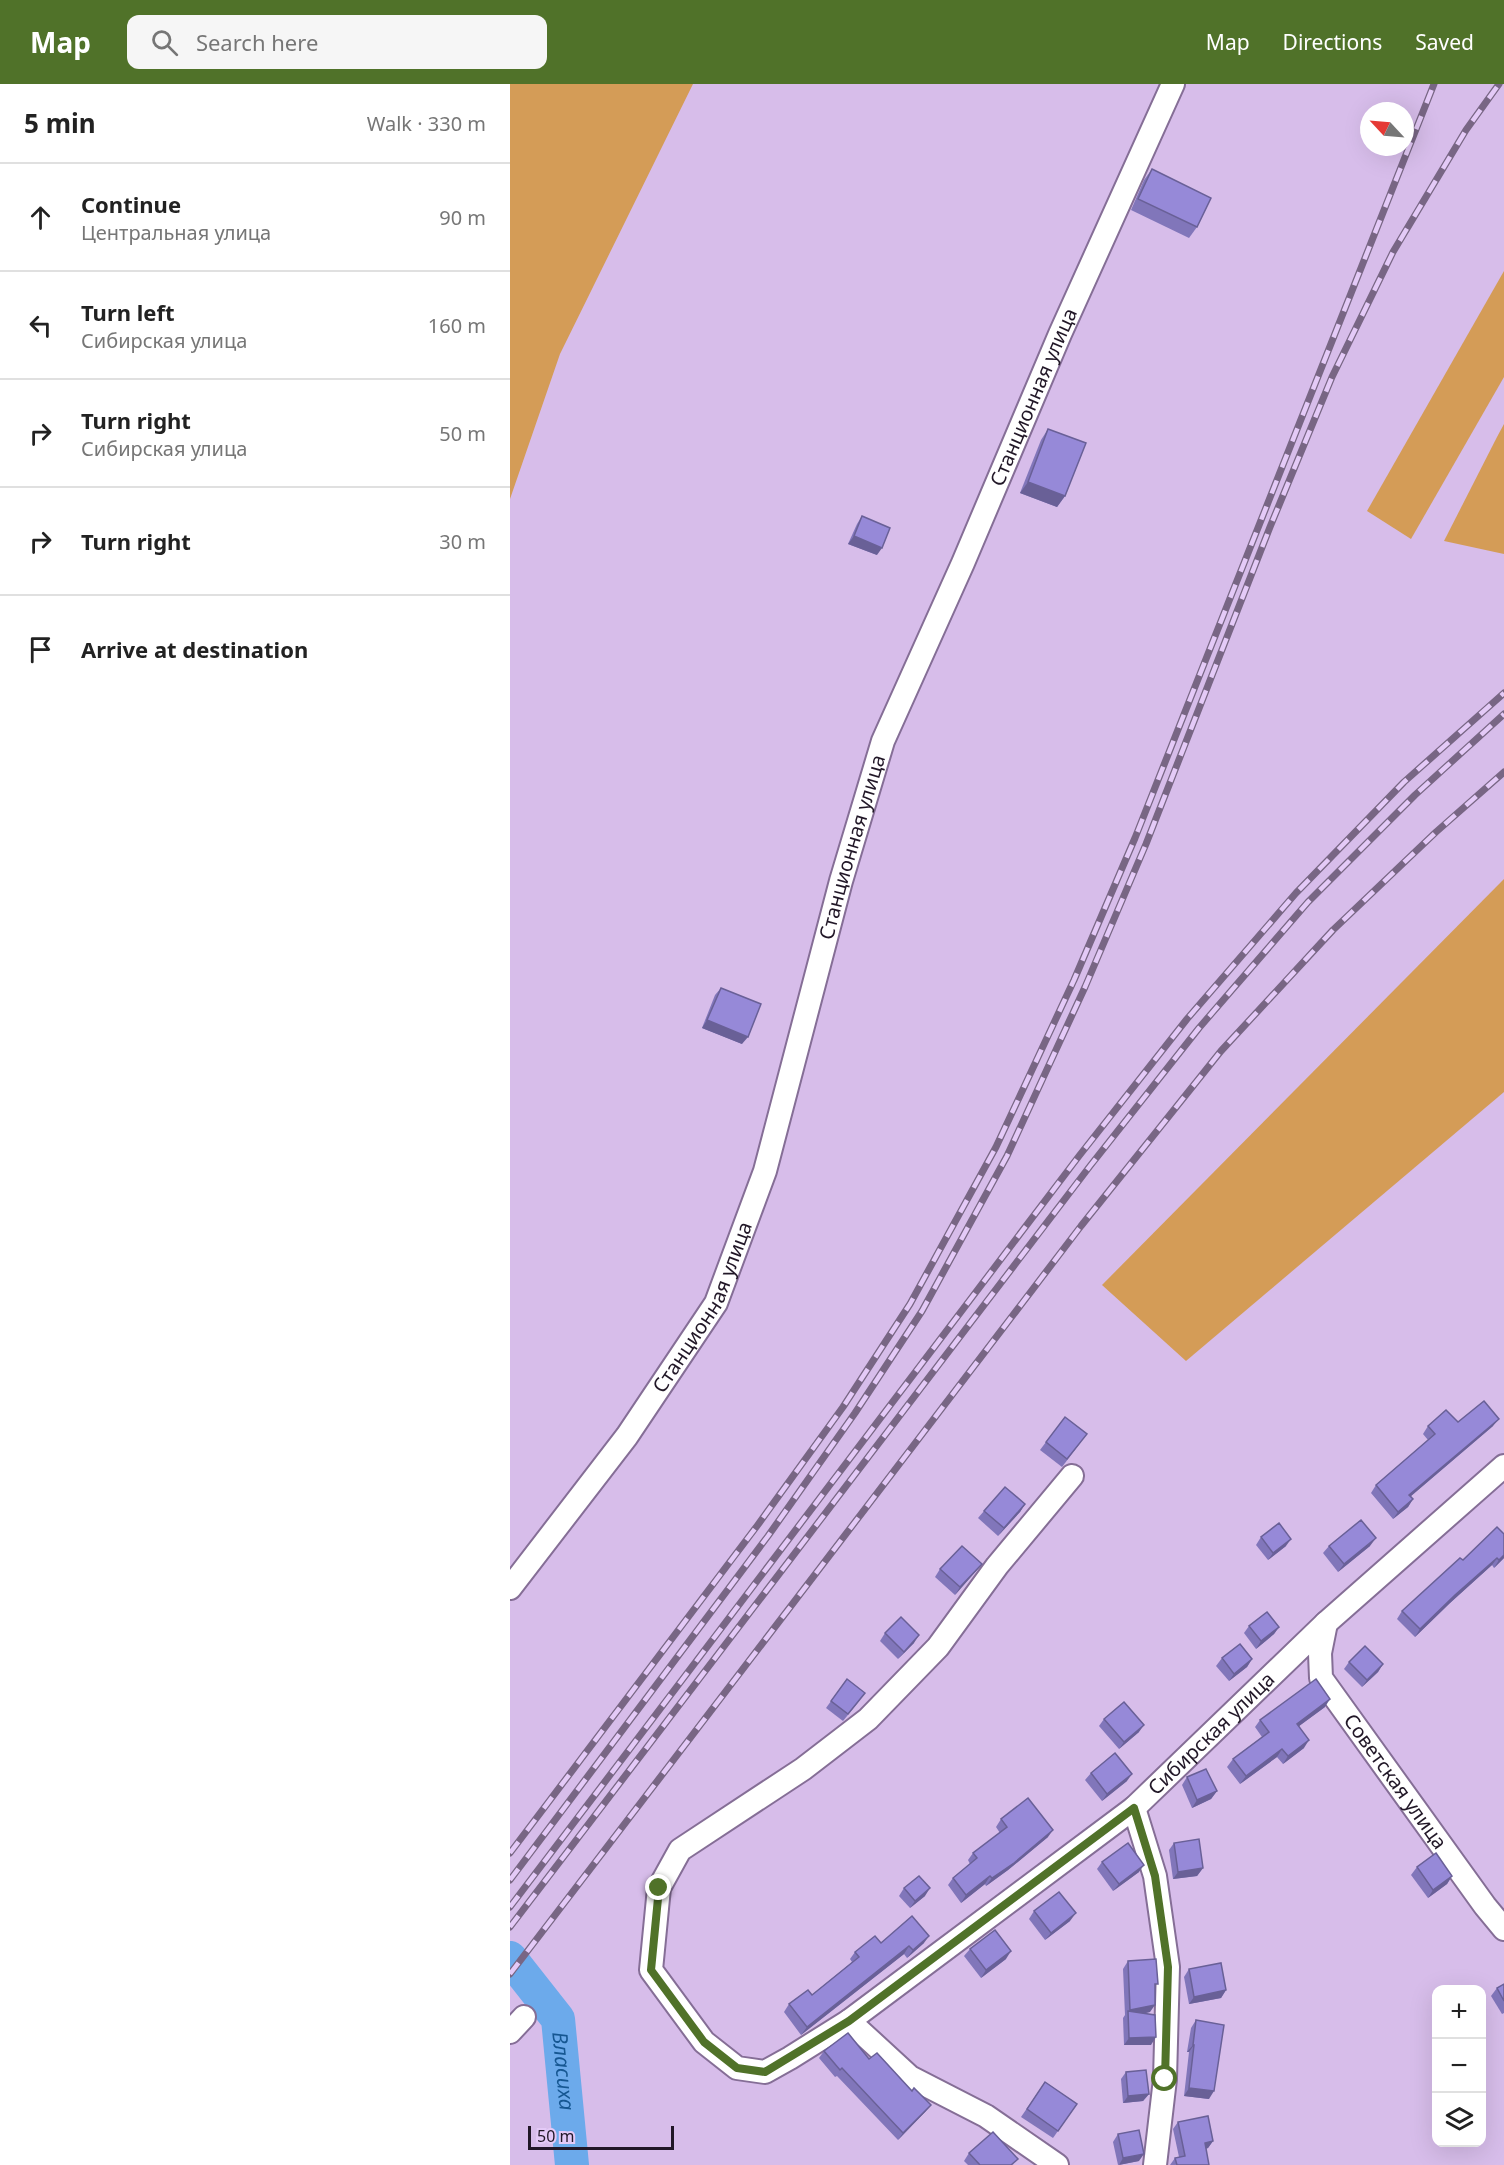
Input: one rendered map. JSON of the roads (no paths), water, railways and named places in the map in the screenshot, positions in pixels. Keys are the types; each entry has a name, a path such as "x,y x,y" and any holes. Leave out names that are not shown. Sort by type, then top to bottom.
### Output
{"street":[{"name":"Станционная улица","path":"510,1588 627,1436 716,1303 765,1171 841,881 883,741 963,563 1060,334 1173,84"},
{"name":"Сибирская улица","path":"1072,1476 997,1566 938,1647 868,1719 803,1769 680,1850 659,1888 651,1970 704,2042 737,2068 765,2072 849,2021 1134,1808 1326,1623 1504,1466"},
{"name":"Советская улица","path":"1326,1623 1320,1653 1322,1678 1485,1906 1504,1929"},
{"path":"1134,1808 1155,1876 1168,1967 1165,2079 1155,2165"},
{"path":"849,2021 910,2077 986,2116 1057,2165"}],"waterway":[{"name":"Власиха","path":"510,1958 558,2019 572,2165"}],"railway":[{"path":"510,1853 757,1526 843,1407 910,1304 996,1147 1074,980 1135,838 1434,84"},
{"path":"510,1880 768,1536 855,1413 922,1311 1007,1156 1085,987 1146,844 1270,527 1332,377 1393,252 1466,130 1499,84"},
{"path":"510,1907 1079,1156 1187,1019 1296,893 1404,782 1504,693"},
{"path":"510,1927 1090,1166 1199,1028 1308,902 1415,795 1504,714"},
{"path":"510,1974 1081,1226 1221,1051 1333,930 1436,832 1504,772"}]}
